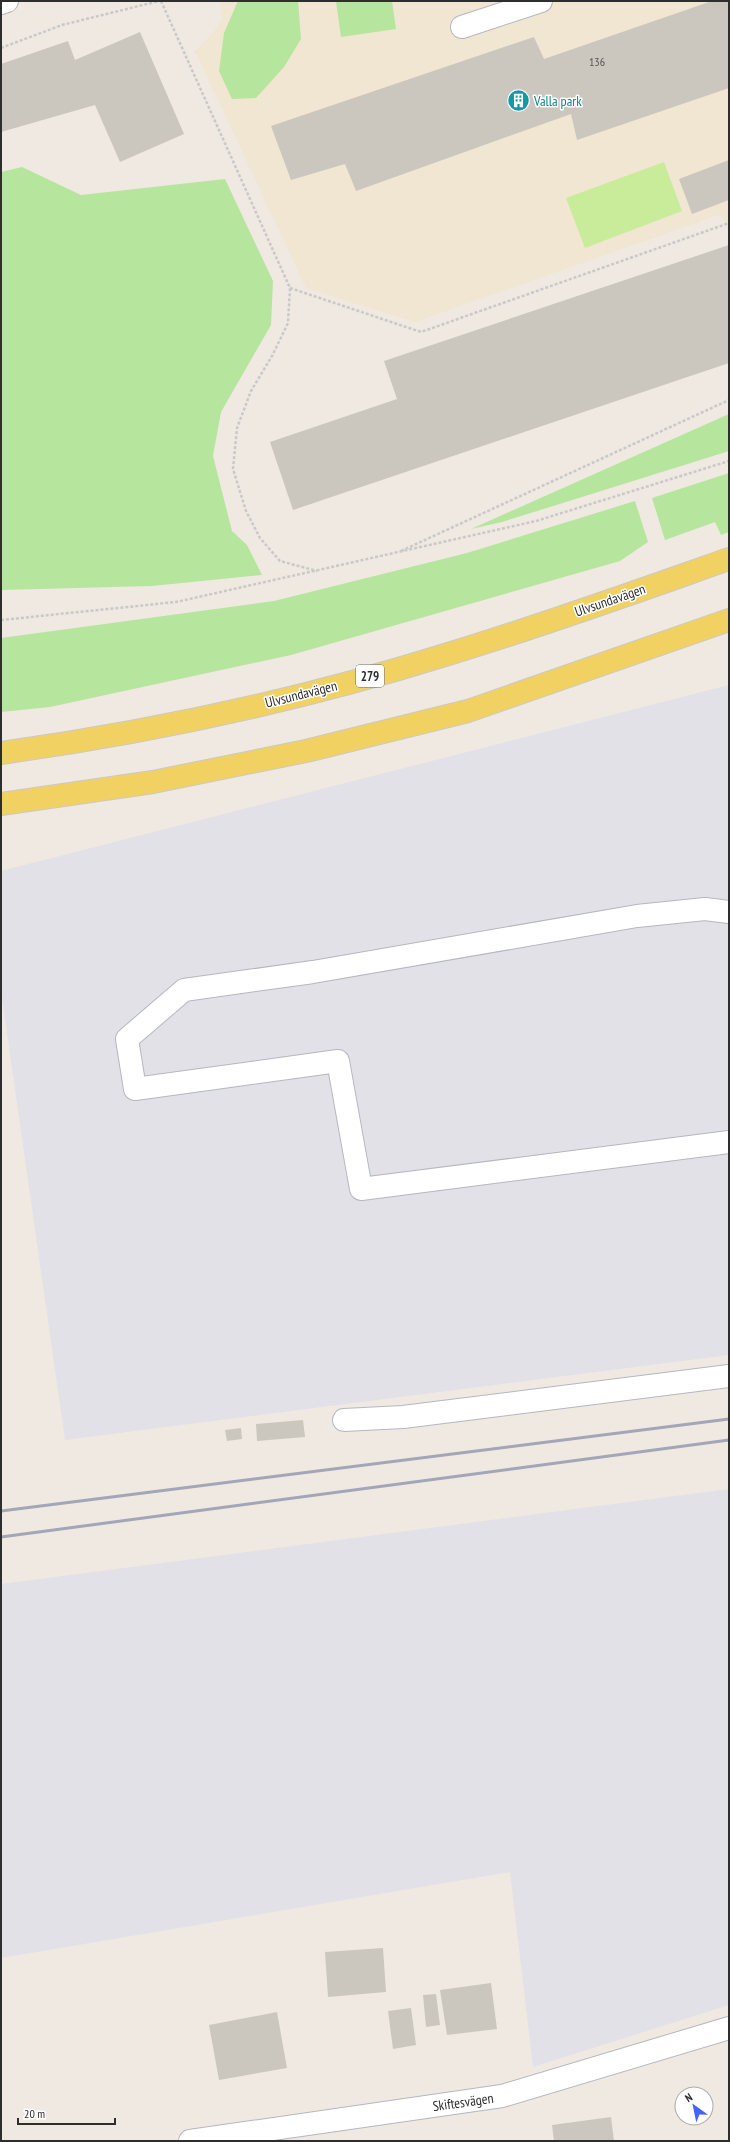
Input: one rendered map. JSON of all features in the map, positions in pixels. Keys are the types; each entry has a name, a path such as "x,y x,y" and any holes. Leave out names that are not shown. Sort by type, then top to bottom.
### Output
{"main road":[{"name":"Ulvsundavägen","path":"1,753 92,740 288,699 445,656 729,559"},
{"path":"1,804 153,782 306,751 468,711 729,620"}],"street":[{"path":"1,3 7,1"},
{"path":"462,27 541,1"},
{"path":"729,912 705,909 637,916 313,972 184,990 127,1039 135,1088 338,1061 361,1188 729,1142"},
{"path":"344,1420 403,1417 729,1376"},
{"name":"Skiftesvägen","path":"190,2141 502,2096 729,2028"}],"path":[{"path":"1,48 62,25 160,1 290,288 288,323 272,356 251,391 237,428 233,469 246,511 260,538 280,561 318,571"},
{"path":"290,288 421,332 729,223"},
{"path":"395,553 729,400"},
{"path":"1,620 176,602 318,571 536,521 729,461"}],"shaded area":[{"path":"220,1 729,1 729,233 721,214 415,322 306,288 195,51 214,32 222,19"},
{"path":"729,685 729,1355 65,1440 1,991 1,871"},
{"path":"729,1489 729,2005 533,2067 510,1872 1,1958 1,1584"}],"green space":[{"path":"238,1 298,1 301,39 284,67 256,98 232,99 219,71 224,33"},
{"path":"336,1 392,1 396,29 341,37"},
{"path":"664,162 682,211 585,248 566,198"},
{"path":"22,167 81,195 225,179 273,281 271,325 221,412 213,456 232,531 247,545 262,575 152,586 1,590 1,172"},
{"path":"729,414 729,451 502,522 471,529"},
{"path":"729,473 729,532 721,535 715,522 665,540 652,498"},
{"path":"635,501 648,542 620,561 291,655 50,707 1,712 1,638 274,601 467,553"}],"building":[{"name":"Valla park","path":"712,1 729,1 729,88 577,140 571,114 356,191 345,164 291,180 271,126 534,37 544,59"},
{"path":"140,32 184,134 120,162 95,105 1,132 1,64 68,41 75,60"},
{"path":"729,160 729,200 692,214 679,179"},
{"path":"729,245 729,363 293,510 270,442 397,399 384,361"},
{"path":"303,1420 305,1437 257,1441 256,1424"},
{"path":"241,1428 242,1439 227,1441 225,1430"},
{"path":"383,1948 386,1992 328,1997 325,1952"},
{"path":"491,1983 497,2029 447,2035 440,1990"},
{"path":"436,1994 440,2025 426,2027 423,1995"},
{"path":"411,2008 416,2045 393,2049 388,2011"},
{"path":"277,2012 287,2068 219,2080 209,2025"},
{"path":"611,2117 614,2141 554,2141 552,2125"}],"railway":[{"path":"1,1511 729,1419"},
{"path":"1,1537 729,1440"}],"place":[{"name":"Valla park","path":"518,101"}]}
